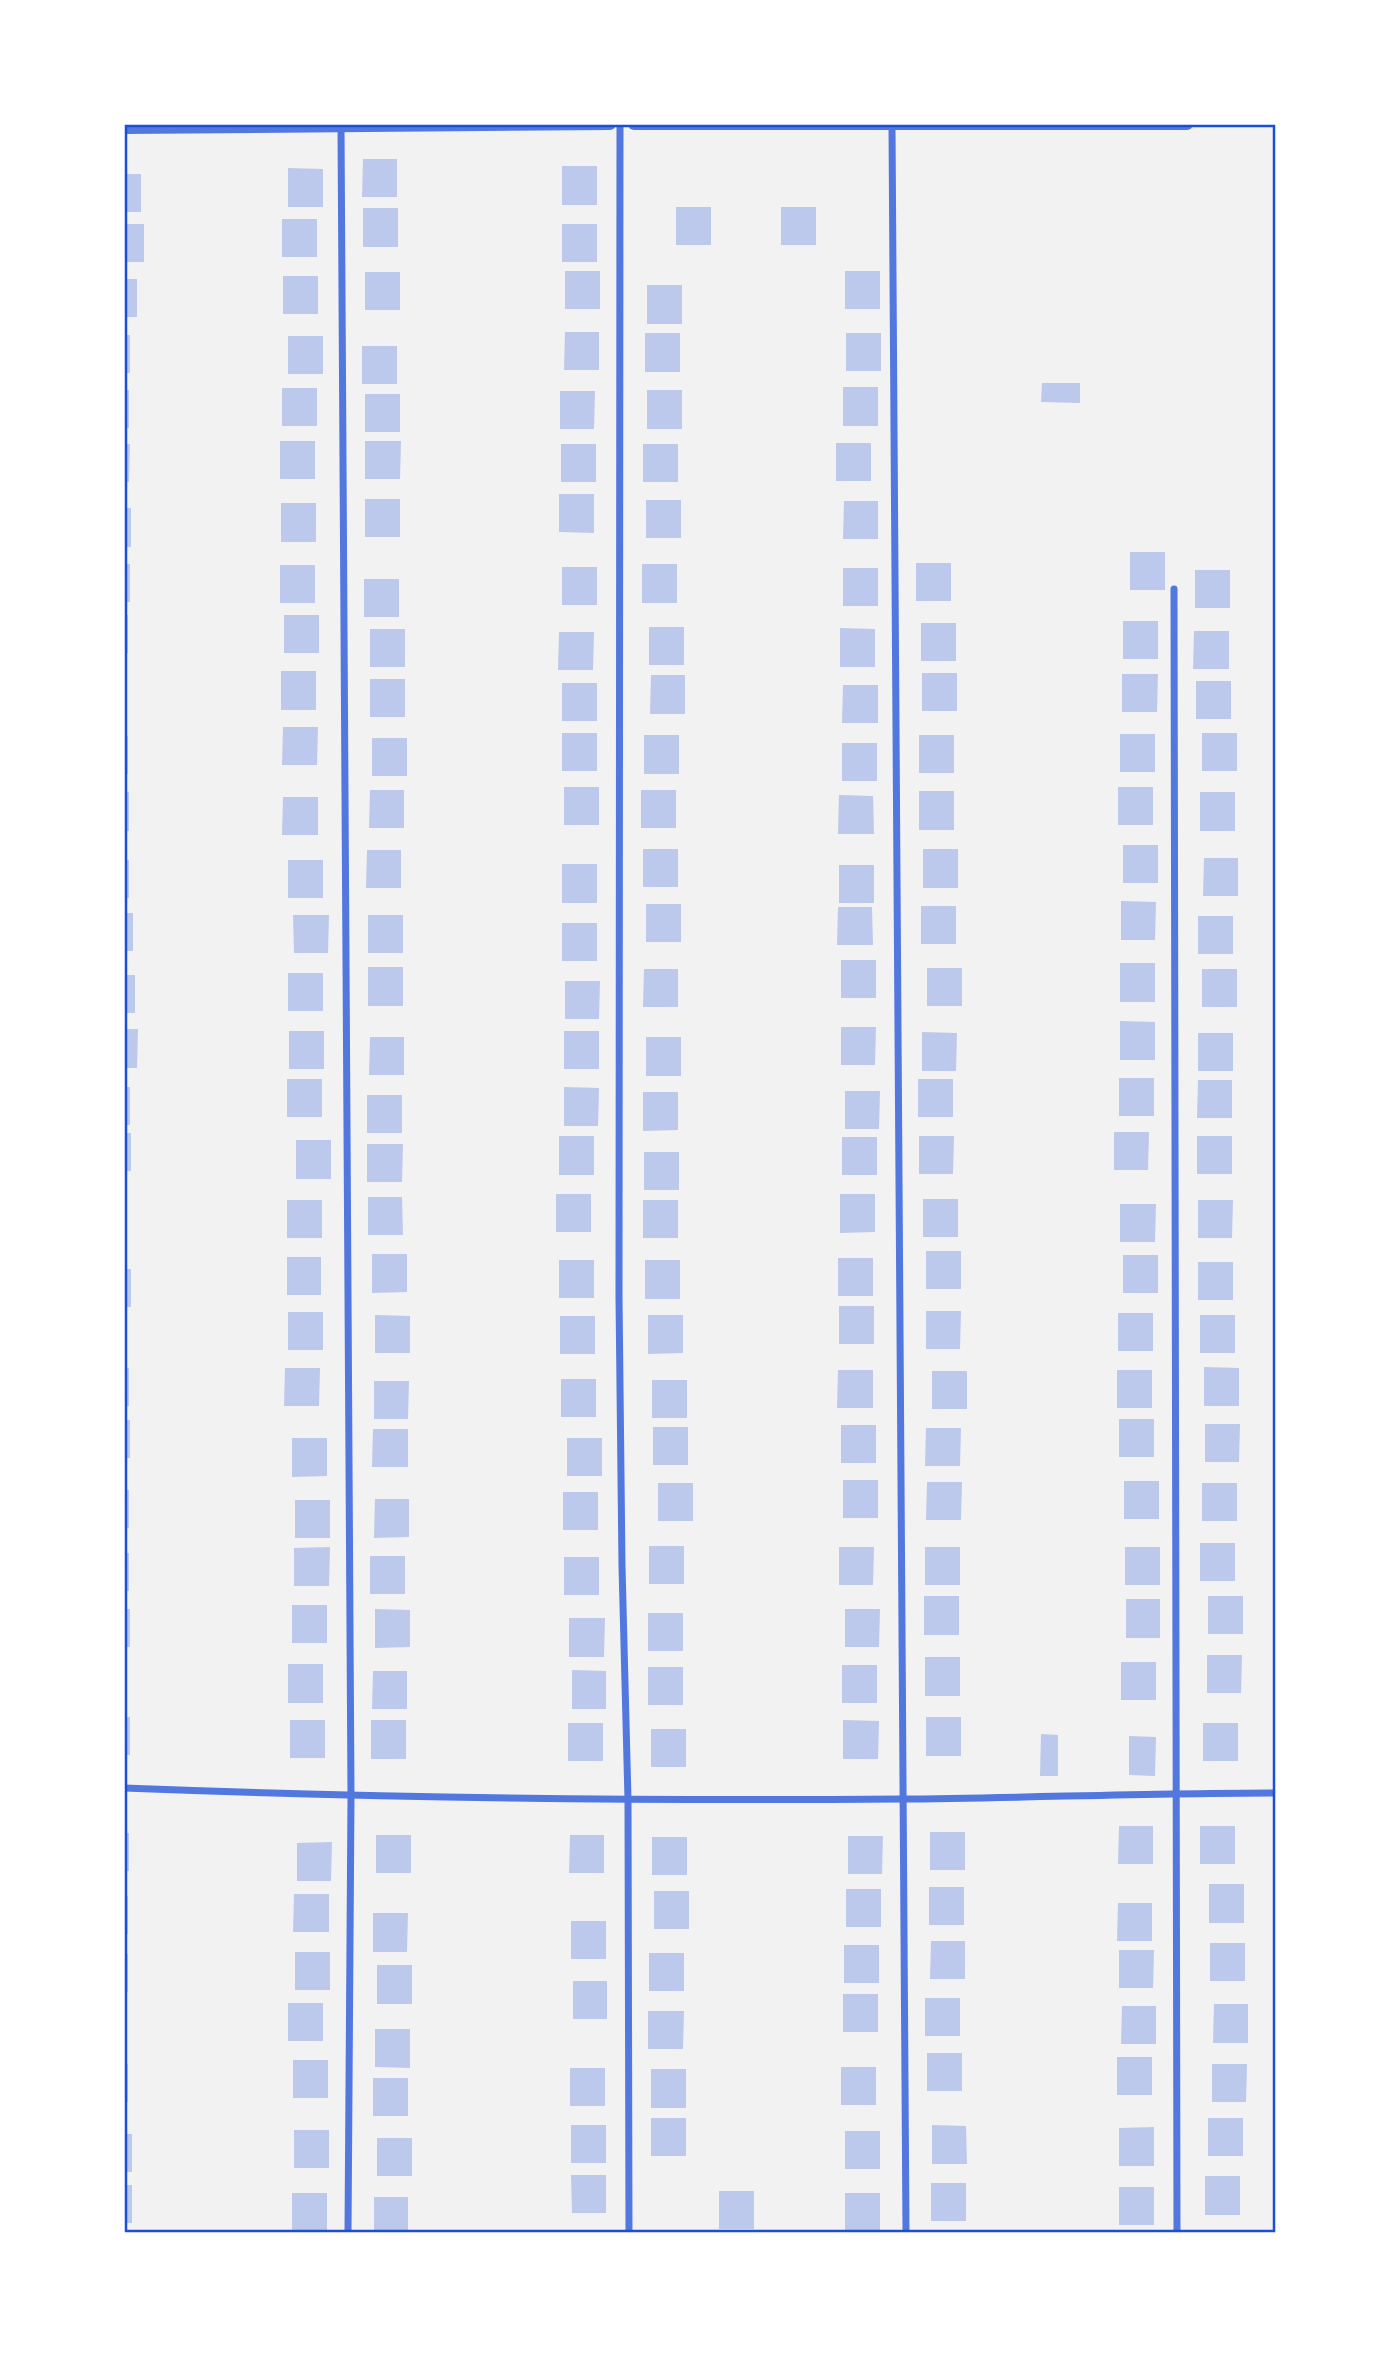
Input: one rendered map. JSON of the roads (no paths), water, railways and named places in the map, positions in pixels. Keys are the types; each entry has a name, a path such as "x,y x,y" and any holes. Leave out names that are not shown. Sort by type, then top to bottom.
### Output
{"street":[{"path":"124,128 610,124"},
{"path":"620,124 619,1297 628,1800 629,2233"},
{"path":"634,124 1187,124"},
{"path":"892,126 906,2233"},
{"path":"341,127 351,1796 348,2233"},
{"path":"1174,589 1177,2233"},
{"path":"124,1788 351,1796 628,1800 1276,1793"}]}
